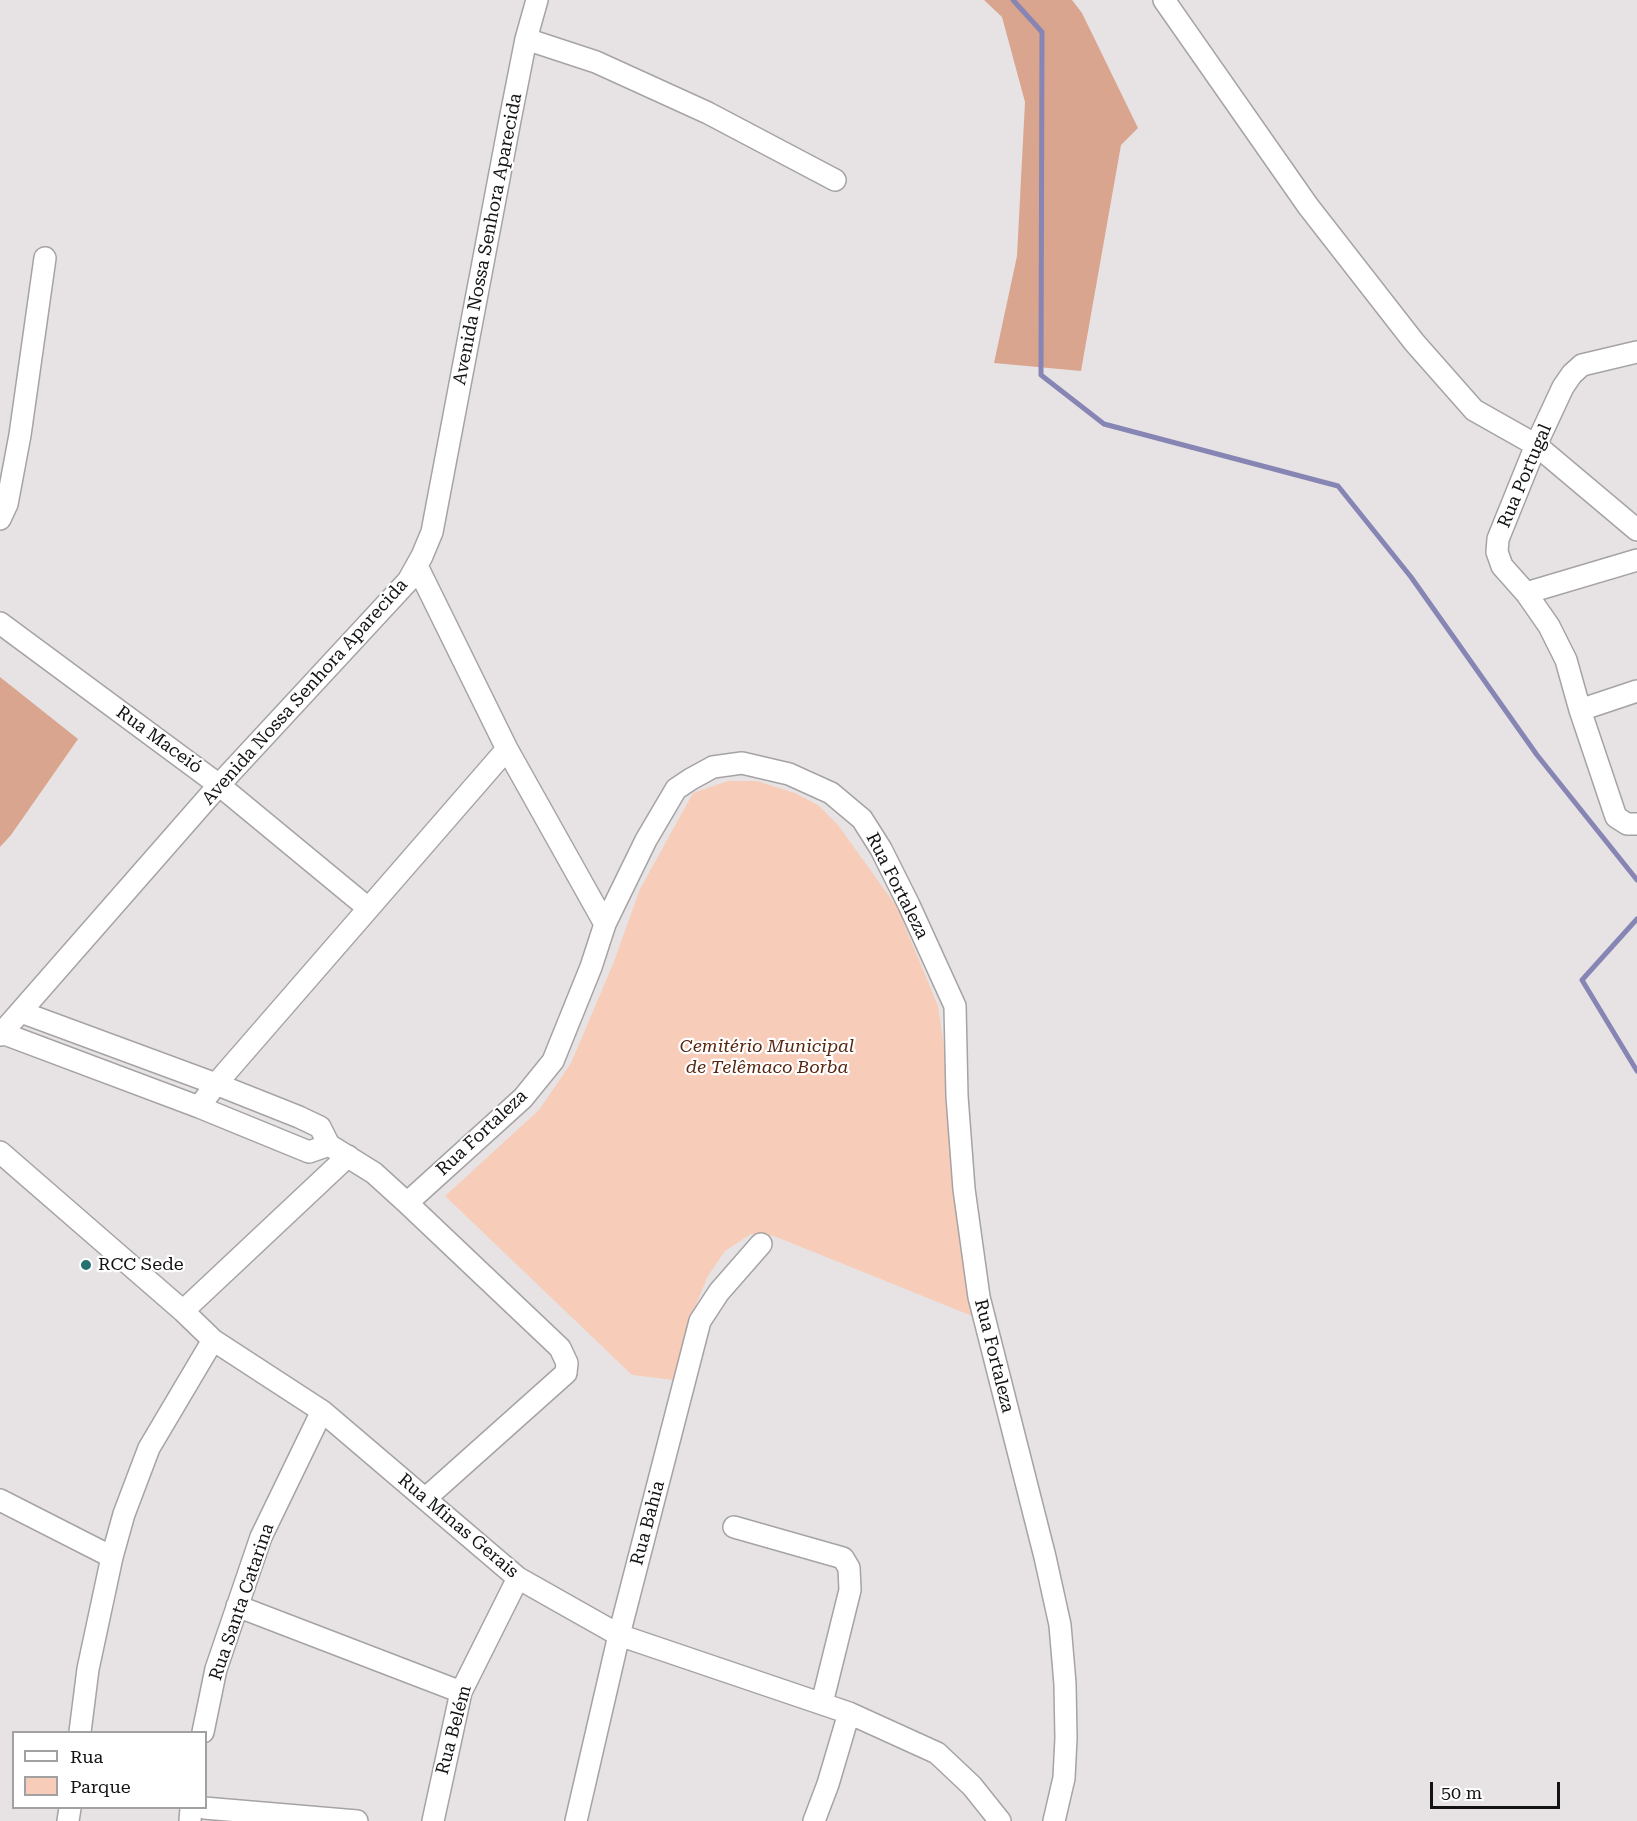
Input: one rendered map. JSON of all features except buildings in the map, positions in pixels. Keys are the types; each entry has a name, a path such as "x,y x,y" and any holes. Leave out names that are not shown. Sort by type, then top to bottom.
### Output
{"street":[{"name":"Avenida Nossa Senhora Aparecida","path":"1,1034 219,785 408,581 417,566 432,532 526,39 537,0"},
{"path":"1164,0 1308,206 1414,342 1473,410 1536,445 1637,530"},
{"path":"526,39 596,62 708,112 835,180"},
{"path":"0,519 7,504 20,435 45,258"},
{"name":"Rua Portugal","path":"1637,351 1582,365 1572,374 1563,387 1536,445 1498,539 1497,552 1502,566 1526,593 1549,626 1566,660 1580,710 1616,817 1627,824 1637,824"},
{"path":"1526,593 1637,560"},
{"path":"417,566 507,749 605,924"},
{"name":"Rua Maceió","path":"0,623 219,785 368,909"},
{"path":"1580,710 1637,692"},
{"path":"199,1107 216,1084 507,749"},
{"name":"Rua Fortaleza","path":"407,1203 523,1098 553,1061 591,967 605,924 646,840 676,789 713,767 742,763 789,774 831,793 862,819 881,849 909,905 955,1006 957,1096 964,1189 979,1297 1060,1625 1065,1684 1066,1738 1064,1778 1054,1821"},
{"path":"21,1012 216,1084 312,1123 323,1131 329,1145 374,1173 560,1348 567,1363 566,1373 426,1498"},
{"path":"1,1034 199,1107 309,1152 329,1145"},
{"path":"183,1311 348,1156"},
{"name":"Rua Minas Gerais","path":"5,1166 183,1311 213,1340 322,1411 518,1578 619,1635 849,1713 937,1753 972,1786 1000,1821"},
{"name":"Rua Bahia","path":"576,1821 619,1635 700,1321 719,1292 761,1244"},
{"path":"80,1731 88,1669 112,1557 124,1514 149,1448 213,1340"},
{"name":"Rua Santa Catarina","path":"203,1731 216,1669 261,1537 322,1411"},
{"path":"0,1500 112,1557"},
{"path":"734,1527 843,1558 849,1568 850,1590 822,1703"},
{"name":"Rua Belém","path":"433,1821 461,1692 518,1578"},
{"path":"237,1606 461,1692"},
{"path":"814,1821 828,1784 849,1713"},
{"path":"207,1808 357,1821"}],"green space":[{"name":"Cemitério Municipal de Telêmaco Borba","path":"728,781 757,781 795,793 818,805 838,825 897,907 938,1006 952,1099 977,1318 774,1236 751,1234 725,1251 708,1276 692,1314 674,1380 632,1375 445,1196 539,1110 571,1063 613,964 640,889 693,793"}],"shaded area":[{"path":"984,0 1072,0 1082,13 1138,128 1121,145 1081,371 994,363 1017,256 1025,102 1002,17"},
{"path":"0,677 78,739 11,835 0,847"}],"waterway":[{"path":"1013,0 1042,32 1041,375 1104,424 1338,486 1411,577 1537,755 1637,880"},
{"path":"1637,919 1582,980 1637,1071"}],"place":[{"name":"RCC Sede","path":"86,1265"}]}
